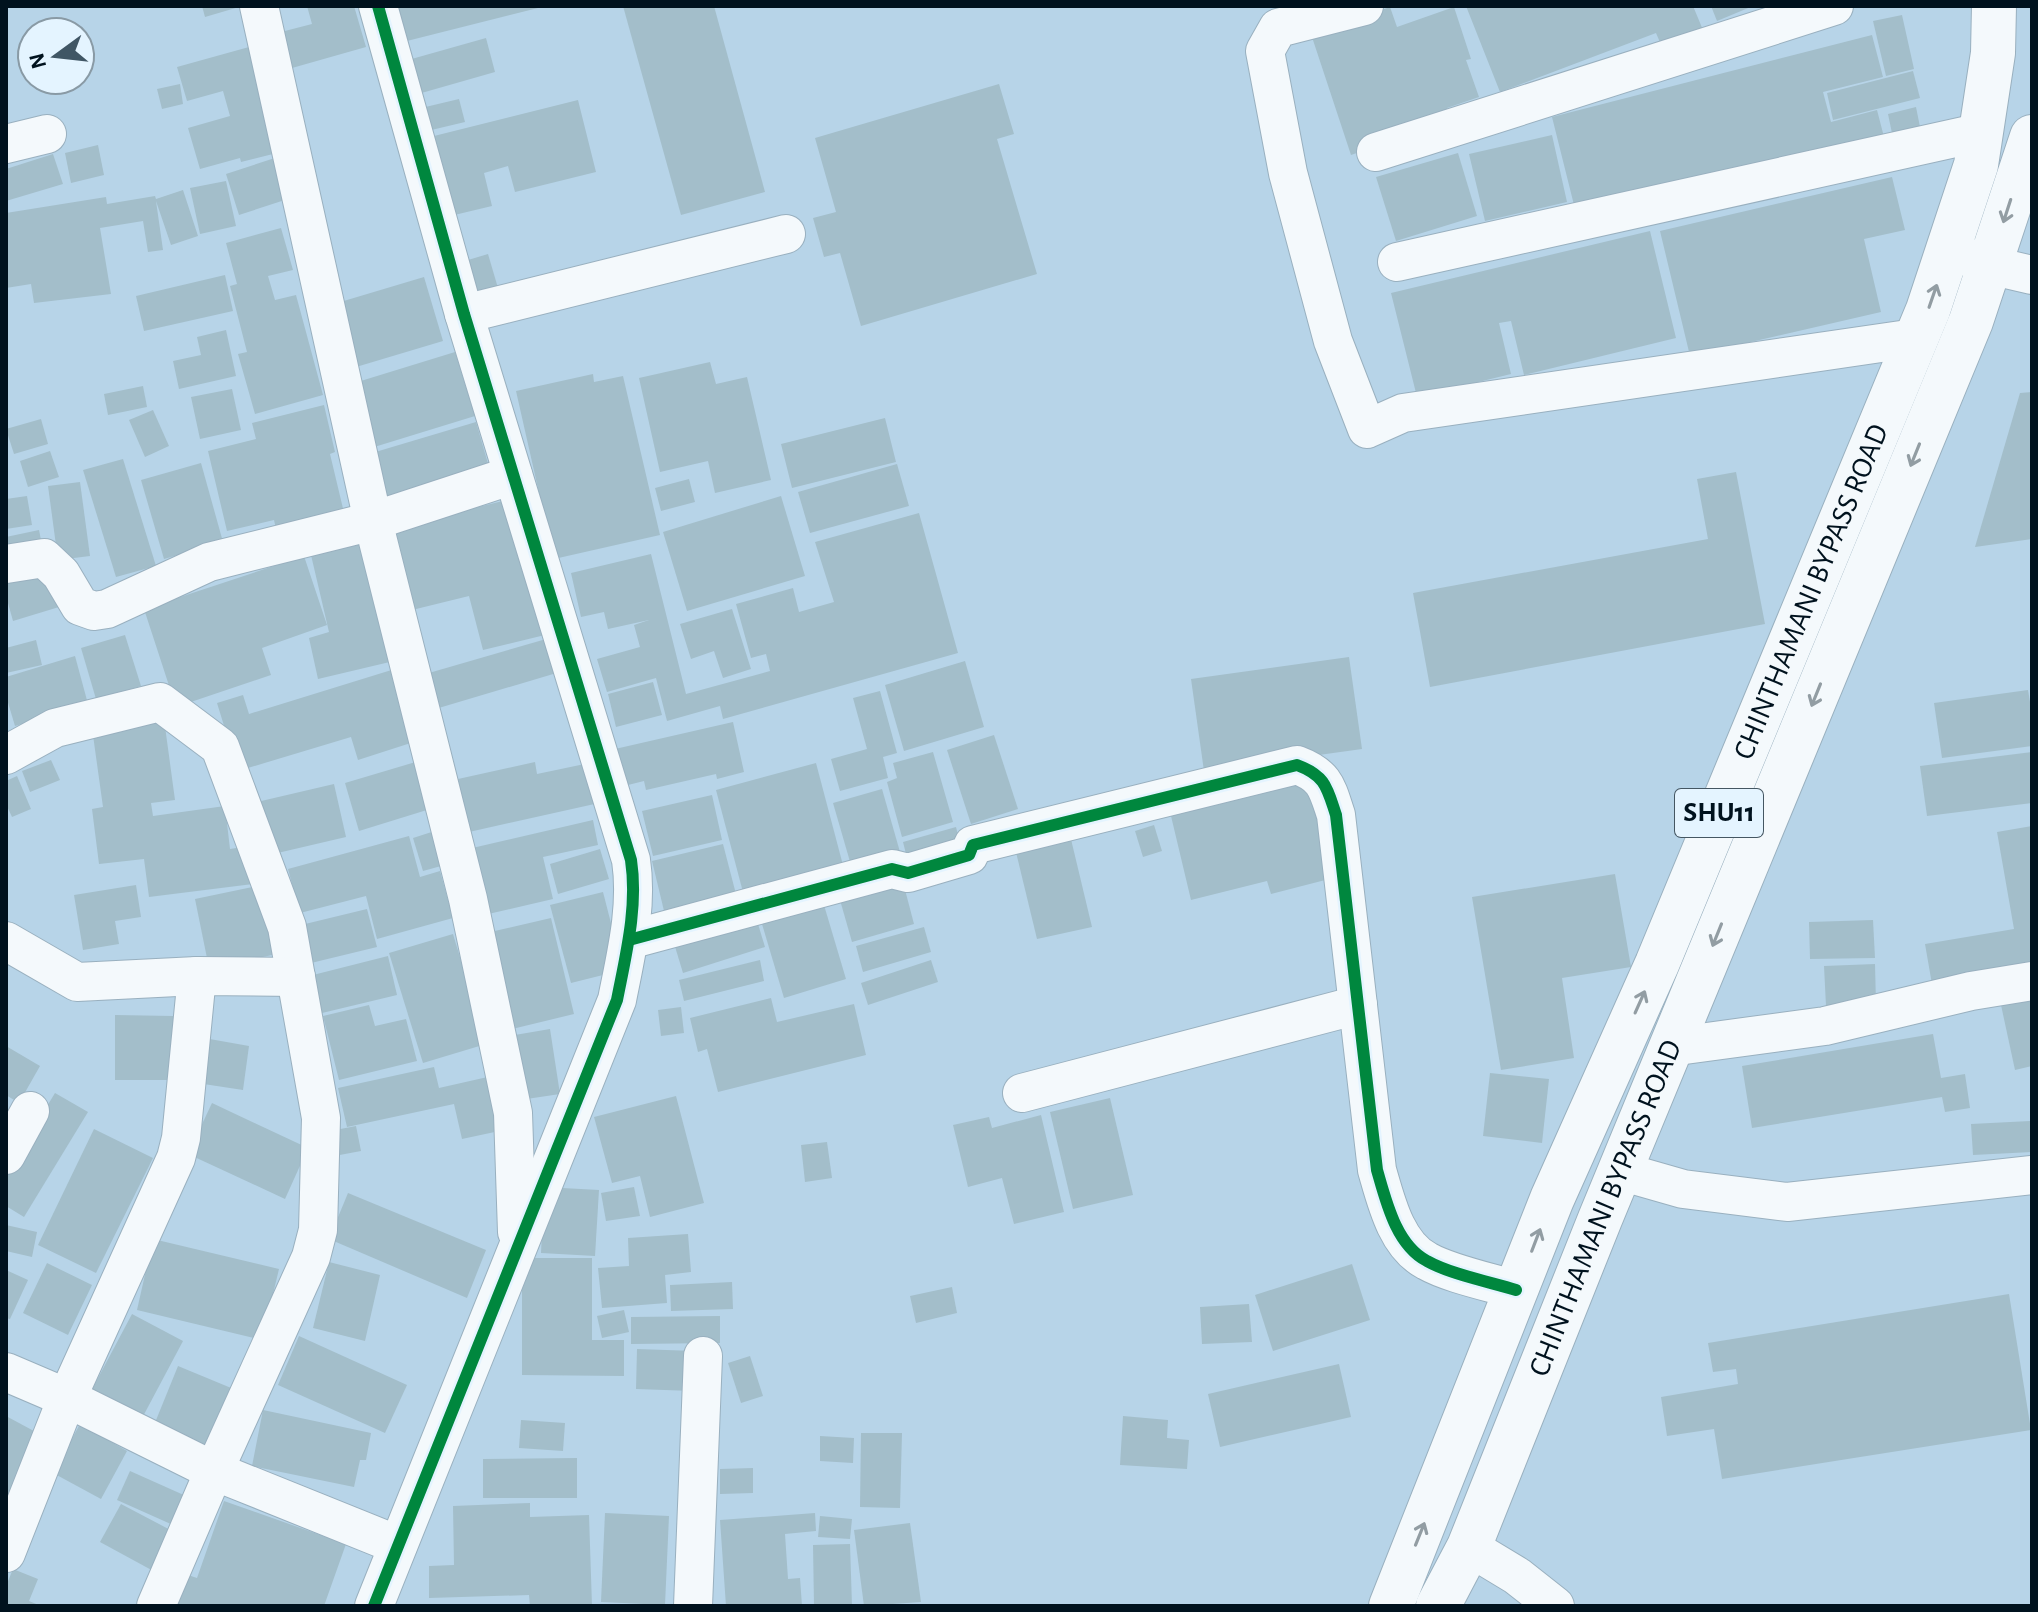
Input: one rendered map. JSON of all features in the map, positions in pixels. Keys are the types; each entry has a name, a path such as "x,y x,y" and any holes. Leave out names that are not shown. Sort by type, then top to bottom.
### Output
{"highway":[{"name":"CHINTHAMANI BYPASS ROAD","path":"1391,1606 1552,1199 1657,964 1928,310 1976,165 1993,53 1994,6"},
{"name":"CHINTHAMANI BYPASS ROAD","path":"1455,1584 1670,1047 1971,321 2032,137"}],"street":[{"path":"259,6 373,521 468,899 513,1113 518,1247"},
{"path":"374,1606 617,1000 629,940 634,879 631,860 464,314 378,6"},
{"path":"1364,6 1278,28 1265,51 1288,173 1333,341 1367,429 1403,413 1915,338"},
{"path":"1376,152 1834,6"},
{"path":"1397,262 1982,132"},
{"path":"6,144 47,134"},
{"path":"464,314 786,234"},
{"path":"1948,250 1989,265 2032,275"},
{"path":"6,564 44,558 61,574 80,606 94,611 107,609 209,562 373,521 513,475"},
{"path":"6,755 55,728 160,702 220,747 287,927 321,1118 318,1230 311,1257 156,1606"},
{"path":"629,940 892,869 908,873 969,855 973,845 1297,765 1314,771 1326,783 1336,815 1377,1170 1390,1215 1406,1242 1425,1261 1516,1290"},
{"path":"6,941 77,982 197,976 296,977"},
{"path":"6,1553 67,1398 176,1158 181,1138 197,976"},
{"path":"1670,1047 1825,1026 1971,991 2032,981"},
{"path":"1022,1093 1358,1005"},
{"path":"6,1155 30,1111"},
{"path":"1620,1171 1683,1189 1787,1202 2032,1175"},
{"path":"693,1606 703,1356"},
{"path":"6,1372 67,1398 214,1471 398,1545"},
{"path":"1455,1584 1517,1576 1555,1606"}],"building":[{"path":"202,6 239,6 239,7 205,17"},
{"path":"307,6 354,6 366,47 292,68 281,32 312,24"},
{"path":"385,6 541,6 542,7 395,44"},
{"path":"623,6 714,6 765,192 681,215"},
{"path":"1466,6 1693,6 1703,30 1662,47 1656,33 1500,92"},
{"path":"1711,6 1753,6 1717,21"},
{"path":"1390,7 1397,27 1454,7 1471,59 1466,60 1479,97 1447,108 1451,121 1351,155 1311,34"},
{"path":"1902,15 1914,69 1886,76 1873,21"},
{"path":"1872,35 1883,77 1823,92 1831,122 1877,110 1884,137 1577,217 1552,117"},
{"path":"486,38 495,72 411,96 401,62"},
{"path":"249,47 277,153 241,162 240,158 200,169 188,128 230,116 223,91 187,101 177,67"},
{"path":"1913,71 1920,98 1833,120 1827,93"},
{"path":"180,84 183,104 162,109 157,89"},
{"path":"999,84 1014,134 997,139 1037,274 861,326 840,253 824,257 813,218 836,212 815,138"},
{"path":"459,99 465,122 423,132 417,109"},
{"path":"578,100 596,172 515,192 508,166 484,173 492,206 446,217 426,138"},
{"path":"1916,107 1921,132 1893,138 1888,114"},
{"path":"1552,135 1567,202 1485,221 1469,154"},
{"path":"98,145 104,175 71,183 65,153"},
{"path":"1458,153 1477,216 1396,241 1376,177"},
{"path":"53,154 63,184 6,201 6,169"},
{"path":"281,156 294,197 239,215 226,174"},
{"path":"1892,177 1905,230 1864,239 1881,312 1690,356 1660,231"},
{"path":"226,181 236,226 200,234 190,188"},
{"path":"183,190 198,236 171,245 156,201 163,250 148,252 143,221 100,228 111,294 34,303 31,284 6,288 6,213 106,197 107,204 155,196 156,199"},
{"path":"281,228 293,270 268,276 275,300 296,295 323,395 255,414 238,354 247,352 230,286 237,284 226,243"},
{"path":"1650,231 1676,338 1524,375 1511,321 1499,323 1511,374 1417,397 1391,293"},
{"path":"488,254 498,288 469,297 458,263"},
{"path":"225,275 233,311 144,331 136,296"},
{"path":"424,277 443,341 356,367 337,303"},
{"path":"226,330 236,376 179,389 173,361 201,355 197,337"},
{"path":"455,352 475,416 371,448 351,384"},
{"path":"710,362 716,384 747,377 771,480 715,493 708,461 660,472 639,378"},
{"path":"593,374 594,382 623,376 660,535 554,559 516,391"},
{"path":"143,386 147,407 108,415 104,394"},
{"path":"232,389 241,430 200,439 191,397"},
{"path":"2032,392 2032,539 1975,547 2020,393"},
{"path":"324,405 335,452 330,454 346,521 278,538 274,520 227,531 208,451 256,439 252,423"},
{"path":"153,410 169,446 145,457 129,420"},
{"path":"885,418 896,462 792,488 781,444"},
{"path":"41,419 48,444 14,454 6,429"},
{"path":"476,422 493,481 379,514 362,456"},
{"path":"50,451 59,477 28,487 20,461"},
{"path":"123,459 156,566 116,577 83,470"},
{"path":"201,463 223,542 164,559 141,480"},
{"path":"897,464 909,506 810,533 798,492"},
{"path":"1736,472 1765,624 1430,687 1413,593 1708,539 1697,479"},
{"path":"689,479 695,502 661,511 655,488"},
{"path":"80,482 90,556 58,560 48,486"},
{"path":"27,496 32,525 6,529 6,499"},
{"path":"781,496 805,576 687,611 663,532"},
{"path":"515,498 549,634 483,650 469,596 412,610 392,528"},
{"path":"919,513 958,653 723,719 720,706 667,721 656,678 607,692 597,659 640,647 634,625 649,620 608,629 604,612 581,617 571,573 651,554 686,694 770,671 766,654 751,658 736,604 793,588 799,612 834,602 815,542"},
{"path":"39,530 43,550 6,558 6,537"},
{"path":"366,542 394,661 318,679 309,638 329,632 311,555"},
{"path":"304,556 327,625 262,648 271,675 176,707 144,609"},
{"path":"47,567 59,607 13,621 6,596 6,579"},
{"path":"732,609 751,669 723,678 714,651 691,659 680,624"},
{"path":"125,635 141,686 96,699 81,648"},
{"path":"560,635 570,669 432,710 422,675"},
{"path":"36,640 42,665 6,673 6,648"},
{"path":"75,656 88,704 15,726 6,696 6,677"},
{"path":"1349,657 1362,749 1204,771 1191,679"},
{"path":"965,661 984,727 904,751 885,685"},
{"path":"398,668 420,740 358,760 351,737 238,771 217,703 243,695 249,714"},
{"path":"653,682 662,715 616,727 608,694"},
{"path":"2028,690 2032,746 1942,758 1934,703"},
{"path":"880,691 897,753 883,757 888,778 840,791 831,759 867,749 853,698"},
{"path":"164,719 175,800 151,803 153,816 225,806 230,849 249,846 253,884 149,897 144,859 99,864 92,809 103,807 92,728"},
{"path":"733,722 744,772 717,779 716,774 646,790 644,781 624,786 615,749"},
{"path":"994,735 1018,809 971,824 947,750"},
{"path":"933,752 953,822 902,837 887,782 897,778 893,763"},
{"path":"2032,752 2032,803 1927,816 1920,766"},
{"path":"429,758 443,805 359,831 345,783"},
{"path":"51,760 60,780 30,792 22,771"},
{"path":"599,761 608,801 469,832 458,779 535,762 537,774"},
{"path":"816,763 844,869 744,896 716,790"},
{"path":"17,776 31,809 12,817 6,804 6,781"},
{"path":"1310,782 1333,878 1271,894 1267,881 1191,900 1171,816"},
{"path":"334,784 346,837 269,855 257,802"},
{"path":"882,789 902,859 853,872 833,803"},
{"path":"712,795 722,840 653,856 642,811"},
{"path":"593,820 598,845 543,857 553,899 484,915 468,849"},
{"path":"1154,825 1162,851 1143,857 1135,831"},
{"path":"2032,826 2032,973 1933,990 1925,944 2014,929 1997,832"},
{"path":"956,827 962,851 909,866 903,842"},
{"path":"441,829 452,863 423,871 413,838"},
{"path":"1070,835 1092,927 1037,939 1015,848"},
{"path":"409,836 420,877 440,871 453,918 377,939 366,896 300,913 288,869"},
{"path":"723,844 737,898 665,915 652,861"},
{"path":"600,849 609,879 558,894 550,864"},
{"path":"1615,874 1631,967 1562,978 1574,1058 1501,1070 1472,897"},
{"path":"903,882 914,924 852,942 840,900"},
{"path":"267,884 282,953 209,968 195,899"},
{"path":"136,885 141,917 115,921 119,944 83,950 74,895"},
{"path":"603,892 623,970 571,983 550,905"},
{"path":"821,895 846,979 784,998 759,914"},
{"path":"367,909 377,947 311,963 301,925"},
{"path":"755,914 765,947 683,973 673,940"},
{"path":"551,918 574,1014 508,1030 486,933"},
{"path":"1873,920 1875,958 1810,959 1809,922"},
{"path":"924,927 931,952 863,972 856,946"},
{"path":"453,934 486,1044 423,1063 389,953"},
{"path":"388,956 397,995 322,1013 313,975"},
{"path":"760,960 764,981 684,1001 679,980"},
{"path":"931,960 938,982 868,1005 861,983"},
{"path":"1875,964 1876,1004 1826,1006 1824,966"},
{"path":"771,998 777,1022 854,1004 866,1055 718,1092 707,1049 698,1052 690,1018"},
{"path":"2032,998 2032,1066 2015,1070 2001,1005"},
{"path":"369,1005 375,1026 406,1019 417,1061 339,1080 323,1016"},
{"path":"681,1007 684,1033 661,1036 658,1010"},
{"path":"115,1015 173,1016 173,1080 115,1080"},
{"path":"550,1029 560,1094 520,1100 509,1036"},
{"path":"1933,1034 1941,1078 1965,1074 1970,1108 1945,1112 1942,1097 1752,1128 1742,1066"},
{"path":"204,1038 249,1046 243,1090 197,1083"},
{"path":"6,1046 40,1066 19,1103 6,1095"},
{"path":"434,1067 439,1088 492,1076 504,1130 462,1139 454,1104 347,1127 338,1088"},
{"path":"1490,1073 1549,1079 1542,1143 1483,1136"},
{"path":"55,1093 88,1112 24,1217 6,1206 6,1174"},
{"path":"676,1096 704,1203 650,1217 640,1176 612,1183 594,1117"},
{"path":"1110,1098 1133,1195 1073,1209 1050,1112"},
{"path":"212,1103 308,1148 285,1199 188,1154"},
{"path":"1041,1115 1064,1212 1014,1224 1002,1178 968,1187 953,1125 989,1117 992,1128"},
{"path":"2030,1121 2032,1152 1973,1155 1971,1124"},
{"path":"356,1126 361,1151 329,1157 325,1132"},
{"path":"94,1129 153,1158 96,1273 38,1245"},
{"path":"827,1142 832,1178 805,1182 801,1145"},
{"path":"544,1187 599,1190 595,1256 541,1253"},
{"path":"634,1187 640,1216 606,1221 601,1193"},
{"path":"348,1193 486,1250 467,1298 329,1239"},
{"path":"6,1225 37,1232 32,1257 6,1251"},
{"path":"688,1234 691,1272 665,1275 667,1303 602,1308 598,1268 629,1266 628,1238"},
{"path":"153,1239 279,1269 262,1340 137,1310"},
{"path":"522,1258 592,1258 592,1340 624,1340 624,1376 522,1375"},
{"path":"329,1262 380,1275 365,1341 313,1328"},
{"path":"47,1263 92,1285 68,1335 23,1313"},
{"path":"1352,1264 1370,1320 1273,1351 1255,1295"},
{"path":"6,1270 28,1280 10,1319 6,1318"},
{"path":"732,1282 733,1309 671,1311 670,1285"},
{"path":"952,1287 957,1313 916,1323 910,1296"},
{"path":"2009,1294 2031,1430 1722,1479 1714,1429 1667,1436 1661,1397 1738,1384 1736,1369 1713,1372 1708,1343"},
{"path":"1249,1304 1252,1342 1202,1344 1200,1307"},
{"path":"624,1310 629,1332 602,1338 597,1316"},
{"path":"132,1314 183,1341 140,1422 89,1395"},
{"path":"720,1316 720,1343 631,1344 631,1317"},
{"path":"299,1336 407,1385 385,1433 278,1385"},
{"path":"637,1349 695,1351 693,1391 636,1389"},
{"path":"750,1356 763,1396 741,1403 728,1363"},
{"path":"1339,1364 1351,1417 1220,1447 1208,1394"},
{"path":"178,1366 236,1390 210,1454 152,1430"},
{"path":"263,1410 371,1433 366,1460 360,1460 354,1487 252,1466"},
{"path":"6,1416 45,1437 11,1502 6,1500"},
{"path":"1123,1416 1168,1420 1167,1438 1189,1440 1187,1469 1120,1465"},
{"path":"521,1420 565,1423 563,1451 519,1448"},
{"path":"80,1424 127,1451 101,1499 53,1473"},
{"path":"861,1433 902,1433 900,1508 860,1507"},
{"path":"820,1436 854,1438 853,1463 820,1461"},
{"path":"577,1458 577,1498 483,1498 483,1459"},
{"path":"753,1468 753,1493 720,1494 720,1469"},
{"path":"130,1471 186,1496 173,1525 117,1500"},
{"path":"224,1501 346,1544 324,1606 167,1606 179,1572 197,1578"},
{"path":"530,1503 530,1517 589,1515 592,1606 530,1606 529,1595 429,1598 429,1566 454,1565 453,1506"},
{"path":"121,1504 178,1534 157,1573 100,1542"},
{"path":"605,1513 669,1516 665,1605 601,1602"},
{"path":"815,1513 816,1531 785,1534 788,1579 800,1578 802,1606 726,1606 720,1520"},
{"path":"820,1516 852,1519 850,1539 818,1537"},
{"path":"910,1523 921,1602 864,1606 854,1530"},
{"path":"850,1544 852,1606 814,1606 813,1545"},
{"path":"13,1569 38,1579 29,1601 41,1606 6,1606 6,1586"}],"cycle path":[{"path":"374,1606 617,1000 633,895 631,860 464,314 378,6"},
{"path":"629,940 892,869 908,873 969,855 973,845 1297,765 1307,769 1324,784 1336,815 1377,1170 1394,1221 1407,1244 1427,1261 1458,1274 1516,1290"}]}
